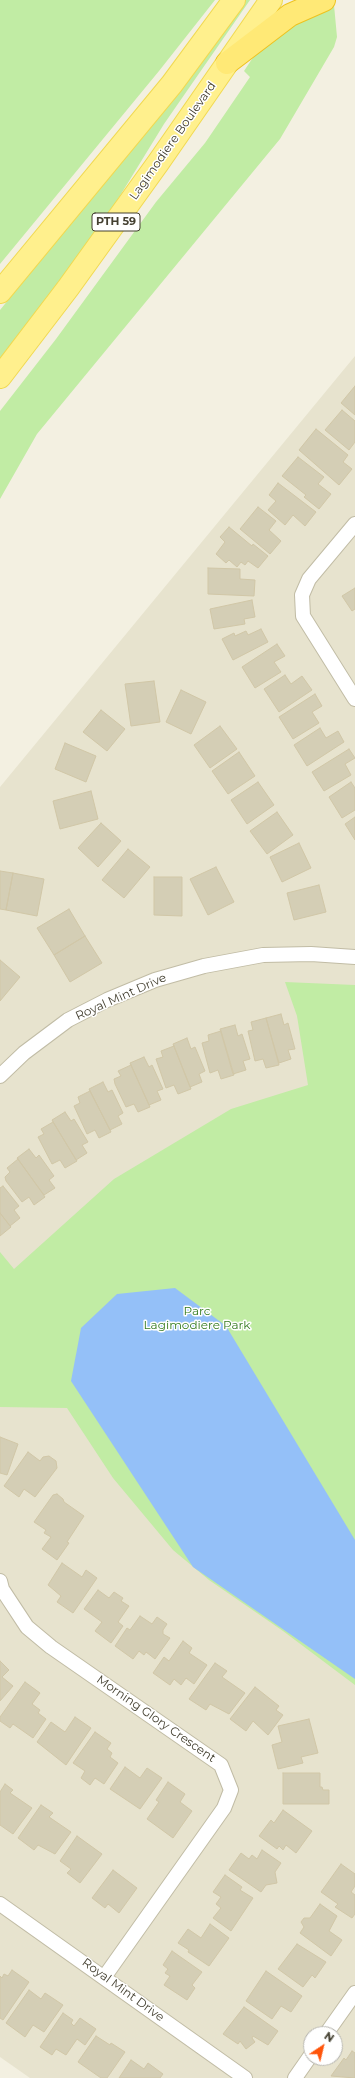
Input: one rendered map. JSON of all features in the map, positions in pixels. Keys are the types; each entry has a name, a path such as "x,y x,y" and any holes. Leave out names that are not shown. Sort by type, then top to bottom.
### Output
{"highway":[{"path":"227,63 290,15 324,0"}],"main road":[{"path":"0,292 172,84 234,0"},
{"name":"Lagimodiere Boulevard","path":"0,377 81,270 271,0"}],"street":[{"path":"355,524 309,579 302,595 304,616 355,699"},
{"name":"Royal Mint Drive","path":"0,1076 24,1053 68,1020 107,1000 155,980 204,966 263,955 311,954 355,957"},
{"name":"Morning Glory Crescent","path":"0,1581 2,1589 27,1627 51,1647 221,1765 231,1790 224,1808 105,1976"},
{"name":"Royal Mint Drive","path":"0,1904 105,1976 245,2078"},
{"path":"332,2026 355,1993"},
{"path":"295,2078 303,2066"}],"shaded area":[{"path":"355,356 355,2078 30,2078 0,2057 0,787"}],"green space":[{"path":"0,0 215,0 159,71 0,264"},
{"path":"245,0 250,0 164,124 110,212 0,361 0,310 201,63"},
{"path":"334,5 337,37 334,47 280,139 37,434 0,499 0,411 56,339 156,202 205,143 250,77 244,71 252,59 265,45 295,23"},
{"name":"Parc Lagimodiere Park","path":"285,982 355,985 355,1685 283,1631 209,1580 173,1550 113,1478 67,1408 0,1407 0,1252 14,1269 114,1179 231,1109 308,1085 297,1016"}],"water":[{"path":"175,1288 226,1326 355,1540 355,1679 193,1567 71,1381 81,1328 117,1294"}],"building":[{"path":"355,386 355,415 341,403"},
{"path":"342,410 355,421 355,442 349,450 325,430"},
{"path":"316,429 348,455 343,462 352,469 339,485 299,450"},
{"path":"298,457 324,477 318,484 331,494 319,509 304,497 306,495 282,476"},
{"path":"278,483 316,512 305,526 293,515 285,525 268,510 276,501 269,495"},
{"path":"258,507 276,521 269,530 281,541 270,554 240,529"},
{"path":"229,527 252,546 253,544 268,556 258,568 248,561 245,565 241,562 237,567 229,560 226,563 216,554 225,542 220,537"},
{"path":"208,568 240,569 240,579 255,580 254,596 208,594"},
{"path":"355,588 355,609 352,611 342,596"},
{"path":"252,600 255,617 244,619 245,624 214,629 210,609"},
{"path":"261,629 268,642 233,660 222,639 234,633 235,636 246,631 248,635"},
{"path":"277,644 285,656 274,662 281,672 255,688 242,667"},
{"path":"285,675 291,684 302,676 312,690 279,712 264,689"},
{"path":"154,681 160,722 131,726 125,684"},
{"path":"181,690 206,702 191,734 166,722"},
{"path":"315,694 322,706 312,712 319,723 293,739 279,717"},
{"path":"101,710 125,729 107,751 83,732"},
{"path":"220,726 237,749 210,768 194,745"},
{"path":"320,728 326,738 338,731 344,742 307,766 294,745"},
{"path":"65,743 96,756 86,782 55,769"},
{"path":"349,749 355,758 345,764 351,775 324,791 312,772"},
{"path":"239,752 255,776 228,794 212,771"},
{"path":"258,782 274,805 247,824 231,800"},
{"path":"351,782 355,788 355,810 342,818 329,797"},
{"path":"91,791 98,819 60,829 53,801"},
{"path":"277,812 293,835 267,854 250,831"},
{"path":"355,817 355,840 345,824"},
{"path":"101,823 121,841 98,867 78,848"},
{"path":"299,843 311,868 282,882 270,857"},
{"path":"128,849 150,867 124,898 102,880"},
{"path":"216,867 234,902 208,915 190,879"},
{"path":"0,871 13,873 6,910 0,909"},
{"path":"13,873 44,879 37,916 6,910"},
{"path":"154,877 182,877 182,916 154,915"},
{"path":"319,885 326,912 294,920 287,893"},
{"path":"69,909 85,936 54,955 37,928"},
{"path":"85,936 102,963 70,982 54,955"},
{"path":"0,960 20,977 0,1001"},
{"path":"281,1014 284,1025 288,1023 295,1049 288,1050 291,1059 279,1063 266,1018"},
{"path":"266,1018 279,1065 266,1068 263,1059 255,1061 248,1031 253,1030 251,1022"},
{"path":"235,1025 238,1036 242,1034 250,1059 243,1061 246,1070 233,1074 220,1029"},
{"path":"221,1031 234,1075 221,1079 218,1070 210,1073 202,1043 209,1041 208,1035"},
{"path":"187,1038 191,1049 195,1047 205,1071 199,1074 202,1082 190,1087 173,1044"},
{"path":"174,1046 191,1089 178,1094 174,1085 166,1088 156,1059 163,1057 161,1051"},
{"path":"144,1057 149,1067 152,1065 163,1089 157,1091 161,1100 149,1105 130,1063"},
{"path":"131,1065 150,1107 138,1112 134,1104 126,1107 114,1079 121,1076 118,1071"},
{"path":"103,1082 108,1092 112,1090 123,1113 118,1116 122,1124 110,1130 89,1089"},
{"path":"90,1091 111,1132 99,1138 95,1130 87,1134 74,1106 80,1103 78,1097"},
{"path":"65,1112 71,1121 74,1119 88,1142 82,1145 87,1153 76,1160 52,1120"},
{"path":"53,1122 77,1161 65,1168 60,1160 52,1164 38,1137 44,1134 41,1129"},
{"path":"29,1149 36,1158 39,1155 54,1176 49,1180 55,1188 44,1195 17,1158"},
{"path":"18,1159 45,1197 34,1205 29,1197 22,1202 6,1181 5,1177 10,1172 7,1168"},
{"path":"3,1186 19,1206 14,1210 20,1218 10,1226 0,1213 0,1188"},
{"path":"0,1213 11,1227 0,1236"},
{"path":"0,1437 18,1444 7,1475 0,1473"},
{"path":"28,1452 40,1461 43,1457 49,1456 56,1461 57,1468 35,1497 24,1489 19,1497 4,1486"},
{"path":"57,1494 63,1499 64,1502 84,1516 67,1542 69,1543 57,1560 42,1549 51,1537 44,1533 46,1530 34,1522 53,1495"},
{"path":"62,1563 82,1577 86,1570 97,1578 73,1613 57,1602 61,1596 48,1585"},
{"path":"98,1590 109,1598 114,1592 123,1598 121,1601 129,1606 118,1622 123,1626 111,1643 95,1631 102,1622 84,1609"},
{"path":"140,1616 152,1624 157,1617 167,1624 163,1630 163,1634 170,1638 155,1659 146,1652 144,1655 139,1651 133,1659 115,1646 127,1628 130,1630"},
{"path":"183,1641 192,1648 189,1653 207,1665 194,1684 186,1678 181,1685 174,1679 170,1685 153,1673 164,1657 169,1661"},
{"path":"0,1661 9,1670 2,1677 13,1686 0,1701"},
{"path":"215,1663 227,1671 222,1677 245,1693 229,1714 210,1704 206,1710 189,1699"},
{"path":"25,1682 40,1693 32,1704 40,1710 38,1713 46,1719 33,1738 13,1724 10,1728 0,1721 0,1717"},
{"path":"255,1687 279,1706 276,1710 283,1715 268,1735 253,1721 246,1731 230,1719"},
{"path":"75,1717 91,1728 66,1765 37,1742 51,1722 65,1732"},
{"path":"309,1719 318,1753 301,1757 303,1763 278,1769 272,1745 282,1742 278,1726"},
{"path":"95,1732 111,1743 107,1749 112,1753 110,1757 118,1763 104,1784 95,1778 90,1785 81,1778 85,1771 73,1763"},
{"path":"125,1767 140,1778 147,1768 162,1778 140,1809 110,1789"},
{"path":"283,1773 320,1773 320,1787 322,1787 323,1790 329,1790 329,1804 283,1804"},
{"path":"168,1782 185,1794 180,1802 192,1811 173,1838 147,1819 159,1802 156,1800"},
{"path":"5,1784 13,1790 10,1793 32,1808 13,1834 0,1825 0,1792"},
{"path":"41,1805 53,1813 49,1817 71,1832 55,1854 38,1845 34,1850 18,1838"},
{"path":"283,1810 312,1831 296,1853 286,1845 283,1850 279,1846 277,1849 259,1836 271,1820 274,1823"},
{"path":"77,1836 102,1854 80,1883 67,1873 71,1869 60,1861"},
{"path":"262,1850 281,1863 275,1872 277,1883 266,1885 261,1892 229,1870 241,1853 249,1859 252,1855 257,1859"},
{"path":"341,1864 355,1874 355,1886 351,1892 355,1895 355,1914 352,1918 335,1907 338,1904 321,1892"},
{"path":"113,1870 137,1888 119,1913 108,1904 105,1908 92,1898"},
{"path":"225,1875 242,1887 240,1890 253,1898 231,1931 213,1918 221,1908 216,1904 221,1897 213,1892"},
{"path":"320,1904 337,1916 329,1931 342,1940 331,1956 300,1933 304,1927 301,1922 304,1918 310,1918"},
{"path":"210,1924 229,1938 209,1966 188,1952 189,1950 178,1943 188,1929 201,1938"},
{"path":"297,1944 326,1962 315,1978 312,1975 303,1987 278,1969"},
{"path":"172,1951 202,1972 192,1985 195,1988 187,2000 164,1985 170,1976 165,1973 168,1969 163,1965"},
{"path":"12,1970 29,1982 3,2020 0,2018 0,1976 2,1978 4,1974 8,1976"},
{"path":"266,1971 302,1996 291,2012 281,2006 272,2019 246,2001"},
{"path":"29,1990 41,1999 45,1993 63,2005 44,2032 33,2025 25,2037 6,2023"},
{"path":"244,2007 278,2031 268,2045 253,2036 252,2038 255,2042 246,2049 240,2041 238,2044 223,2034"},
{"path":"63,2013 73,2020 71,2023 74,2026 80,2018 96,2029 85,2045 77,2039 66,2055 56,2049 52,2055 40,2047"},
{"path":"96,2036 125,2052 107,2078 101,2078 78,2062"},
{"path":"352,2051 355,2053 355,2078 331,2076 338,2066 343,2066 344,2058 346,2060"},
{"path":"131,2060 144,2069 148,2063 163,2074 160,2078 119,2078"}]}
